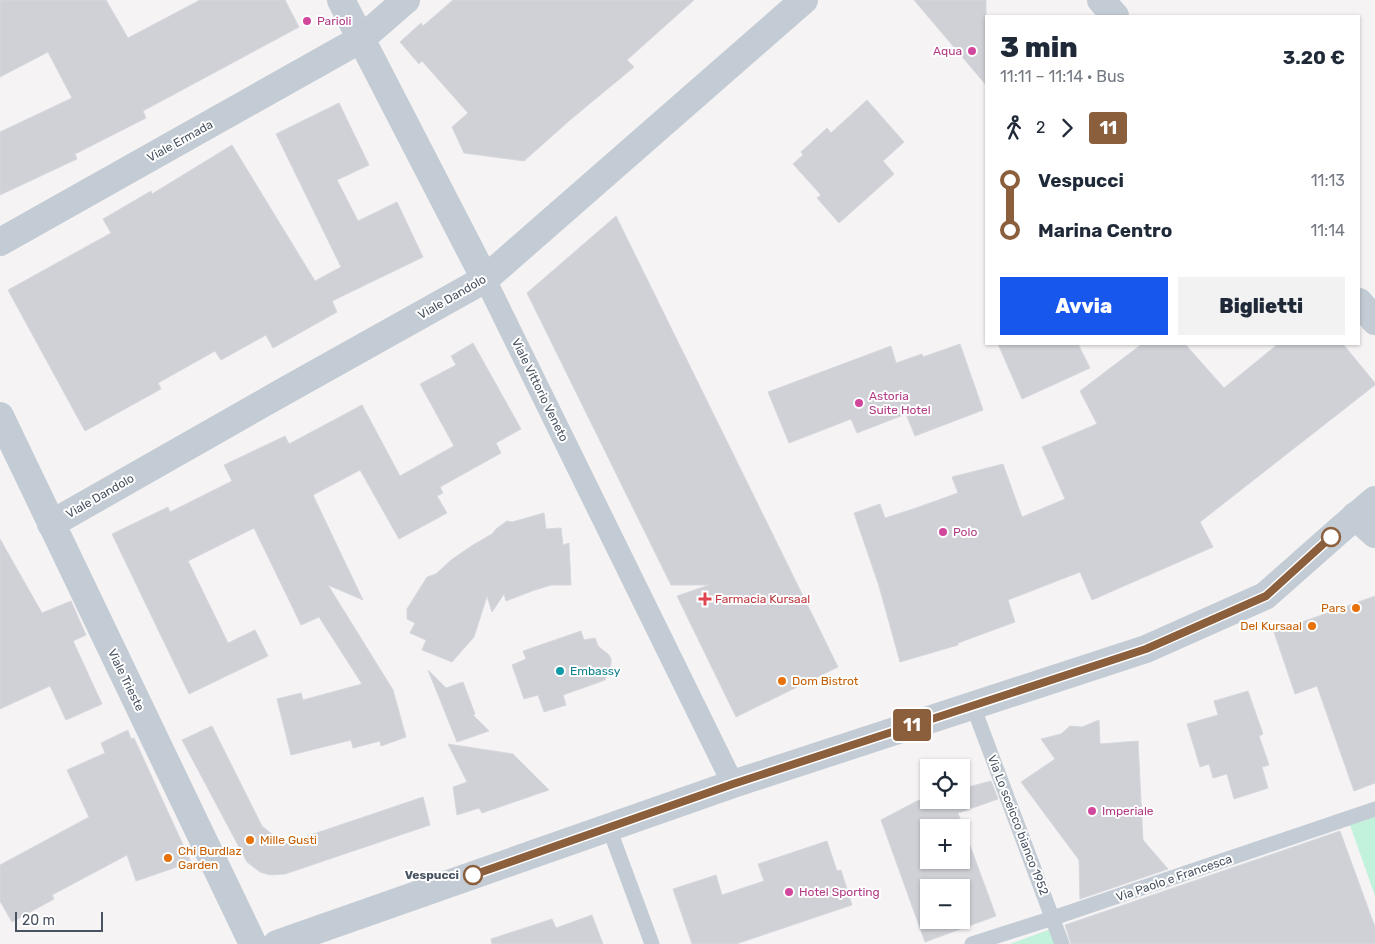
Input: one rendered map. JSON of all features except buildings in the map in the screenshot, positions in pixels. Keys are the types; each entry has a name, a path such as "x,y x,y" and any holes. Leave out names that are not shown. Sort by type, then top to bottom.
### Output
{"street":[{"name":"Viale Vittorio Veneto","path":"341,0 485,279 733,784"},
{"name":"Viale Ermada","path":"0,242 361,39 406,0"},
{"name":"Viale Dandolo","path":"51,524 485,279 804,0"},
{"path":"1101,0 1113,15"},
{"path":"1360,303 1375,321"},
{"name":"Viale Trieste","path":"0,416 253,944"},
{"path":"277,944 733,784 1146,649 1266,596 1365,508 1375,534"}],"lane":[{"name":"Via Lo sceicco bianco 1952","path":"973,706 1062,944"},
{"name":"Via Paolo e Francesca","path":"972,944 1375,809"},
{"path":"609,828 652,944"}],"green space":[{"path":"1375,817 1375,896 1350,825"},
{"path":"1051,929 1057,944 1010,944"}],"bus line":[{"name":"11","path":"473,875 733,784 1146,649 1266,596 1331,537"}],"place":[{"name":"Parioli","path":"307,21"},
{"name":"Aqua","path":"972,51"},
{"name":"Astoria Suite Hotel","path":"859,403"},
{"name":"Polo","path":"943,532"},
{"name":"Farmacia Kursaal","path":"705,599"},
{"name":"Pars","path":"1356,608"},
{"name":"Del Kursaal","path":"1312,626"},
{"name":"Embassy","path":"560,671"},
{"name":"Dom Bistrot","path":"782,681"},
{"name":"Imperiale","path":"1092,811"},
{"name":"Mille Gusti","path":"250,840"},
{"name":"Chi Burdlaz Garden","path":"168,858"},
{"name":"Vespucci","path":"473,875"},
{"name":"Hotel Sporting","path":"789,892"}]}
